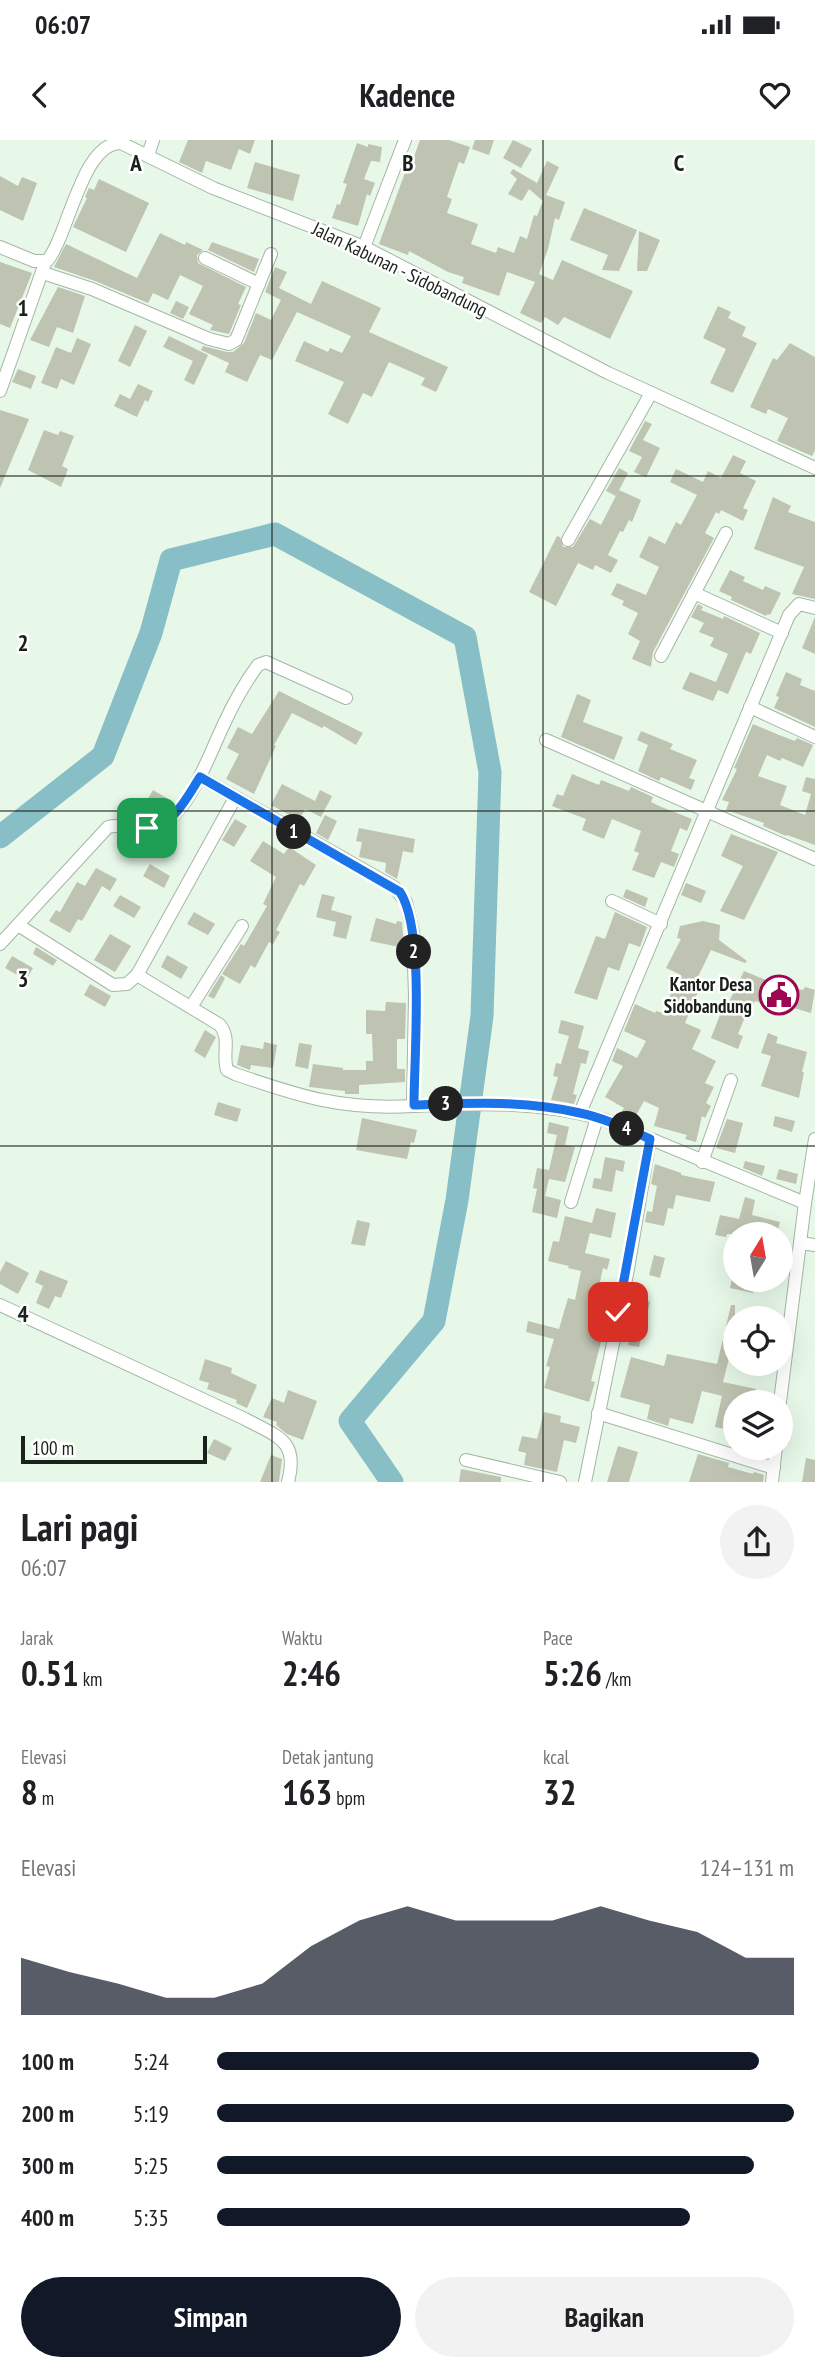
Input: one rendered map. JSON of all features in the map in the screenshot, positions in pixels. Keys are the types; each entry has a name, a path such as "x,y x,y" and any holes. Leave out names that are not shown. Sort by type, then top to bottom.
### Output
{"street":[{"path":"148,155 153,140"},
{"path":"364,247 405,140"},
{"name":"Jalan Kabunan - Sidobandung","path":"0,391 44,268 57,244 81,184 100,152 112,144 121,143 214,188 364,247 651,393 815,468"},
{"path":"0,247 78,284 209,339 229,344 236,340 271,254"},
{"path":"205,258 259,284"},
{"path":"568,540 651,393"},
{"path":"661,656 726,533"},
{"path":"694,593 782,633"},
{"path":"580,1113 601,1057 661,924 782,633 794,608 799,604 815,608"},
{"path":"0,944 107,827 117,824 155,828 181,807 200,777 237,696 261,663 266,662 346,698"},
{"path":"750,707 815,737"},
{"path":"546,740 815,859"},
{"path":"200,777 394,887 406,902 413,932 414,1105"},
{"path":"18,925 113,985 119,987 127,984 137,975 235,798"},
{"path":"612,901 661,924"},
{"path":"191,1007 242,926"},
{"path":"137,975 220,1025 227,1042 224,1060 227,1070 235,1074 325,1102 381,1108 483,1102 548,1107 580,1113 805,1203"},
{"path":"702,1162 731,1080"},
{"path":"571,1202 597,1118"},
{"path":"585,1482 628,1269 650,1139"},
{"path":"782,1390 815,1139"},
{"path":"800,1243 815,1245"},
{"path":"0,1305 86,1343 272,1434 289,1447 292,1454 288,1482"},
{"path":"598,1413 774,1468"},
{"path":"466,1460 560,1482"},
{"path":"772,1482 775,1460"}],"building":[{"path":"188,140 255,140 250,154 239,149 231,170 206,161 202,173 179,162"},
{"path":"420,140 449,140 470,147 464,164 459,162 447,197 452,199 447,213 478,224 471,244 496,253 498,247 514,253 520,236 527,239 534,215 537,216 543,201 529,189 522,201 508,194 517,179 510,173 513,169 537,183 547,161 559,167 546,195 565,202 559,220 555,218 539,274 553,280 562,260 633,291 610,339 564,317 558,325 545,317 541,323 520,313 535,282 507,272 499,296 462,283 464,277 448,272 409,251 408,255 379,244"},
{"path":"475,140 494,140 489,155 472,149"},
{"path":"513,140 532,149 521,168 503,158"},
{"path":"357,143 368,147 368,144 382,147 380,162 371,161 364,179 375,183 370,196 367,194 358,226 332,218 347,184 343,183"},
{"path":"255,162 300,175 293,201 247,188"},
{"path":"0,176 18,186 22,177 37,183 23,221 0,210"},
{"path":"99,179 149,203 126,252 73,227 89,188 94,190"},
{"path":"584,208 637,230 619,271 602,270 608,255 570,240"},
{"path":"639,231 660,240 647,271 637,271"},
{"path":"160,233 203,250 197,255 198,263 246,287 229,334 210,330 213,325 189,314 203,286 180,275 168,300 153,293 148,303 54,267 66,244 137,278"},
{"path":"212,242 259,259 254,272 208,250"},
{"path":"0,262 32,273 10,328 0,324"},
{"path":"275,267 287,272 279,288 311,304 322,281 381,308 369,332 448,367 436,392 421,385 425,378 389,362 372,397 363,393 348,424 328,414 344,382 295,361 304,341 328,352 330,348 342,353 351,336 297,312 272,360 260,355 247,382 225,372 229,363 201,350 203,346 233,352 244,343 256,313 271,320 281,300 265,292"},
{"path":"58,287 85,296 73,333 57,327 49,347 30,340"},
{"path":"176,301 189,307 183,319 170,313"},
{"path":"718,306 731,312 728,318 746,327 742,336 757,343 733,393 710,383 726,349 703,338"},
{"path":"135,325 147,331 130,367 118,361"},
{"path":"169,336 208,355 194,385 184,380 193,361 163,347"},
{"path":"77,338 91,344 74,385 61,379 57,389 41,383 56,347 71,353"},
{"path":"790,343 815,357 815,450 812,456 777,441 788,418 768,409 766,414 750,407 773,358 777,360"},
{"path":"18,369 36,376 31,389 12,382"},
{"path":"138,384 153,391 137,417 114,406 120,394 130,399"},
{"path":"0,410 29,419 0,488"},
{"path":"645,421 652,424 643,440 660,448 646,477 634,472 642,457 629,451"},
{"path":"44,430 58,435 60,431 74,436 62,466 68,469 61,487 28,470"},
{"path":"733,455 746,461 740,473 756,481 743,508 748,510 743,521 721,510 719,514 716,512 705,533 714,538 653,652 651,667 632,659 640,641 628,634 638,613 622,605 624,601 611,595 617,583 646,595 659,567 639,557 649,536 665,544 676,522 681,525 697,495 670,482 676,469 703,482 708,471 721,478"},
{"path":"619,468 628,473 616,496 606,491"},
{"path":"619,490 641,500 632,522 629,520 623,532 620,531 608,555 618,560 611,573 595,565 593,570 578,563 556,606 529,592 557,536 560,537 563,547 573,547 590,519 601,525"},
{"path":"773,497 791,506 788,512 815,522 815,599 792,594 804,567 754,549"},
{"path":"730,570 745,577 743,581 763,590 765,586 781,593 770,615 766,616 731,600 732,597 719,591"},
{"path":"698,604 703,607 701,610 723,619 724,616 760,633 751,654 746,652 728,694 718,690 713,701 682,689 690,672 716,682 728,654 710,646 714,638 699,632 704,623 691,617"},
{"path":"815,617 815,654 802,648"},
{"path":"786,672 802,679 800,685 815,691 815,727 774,708"},
{"path":"279,691 363,733 356,745 324,726 322,728 292,713 274,745 276,746 254,794 226,779 239,754 227,748 238,727 252,734"},
{"path":"577,694 591,700 583,722 623,737 614,760 561,737"},
{"path":"753,724 795,741 797,738 813,745 803,767 767,755 758,776 787,786 780,805 805,815 811,794 802,791 806,777 815,779 815,845 786,836 763,826 764,823 726,810 729,802 722,800 737,769 734,768"},
{"path":"641,731 673,744 670,749 697,760 689,778 695,780 691,790 661,777 659,781 638,771 648,745 637,740"},
{"path":"572,774 599,785 601,780 629,791 631,787 653,797 651,802 692,819 687,831 680,828 671,851 679,854 674,867 661,862 654,878 632,870 639,853 634,851 641,831 612,819 604,839 582,830 586,819 552,806 557,794 563,796"},
{"path":"282,784 315,801 320,790 332,796 321,817 305,809 299,820 271,805"},
{"path":"153,790 173,802 164,812 146,802"},
{"path":"325,815 337,821 328,840 316,833"},
{"path":"235,819 247,826 234,847 222,840"},
{"path":"359,828 415,839 413,853 403,851 397,879 385,872 386,863 359,857 362,842 356,841"},
{"path":"731,834 778,852 744,920 720,911 743,866 721,856"},
{"path":"263,841 284,854 289,847 316,865 304,886 300,884 276,930 280,932 273,944 269,942 255,968 251,965 240,984 222,974 241,944 244,946 267,906 263,904 276,877 250,861"},
{"path":"150,864 170,876 164,888 143,876"},
{"path":"96,868 117,879 110,891 102,886 82,921 78,919 70,933 49,921 56,910 60,912 77,882 85,886"},
{"path":"686,883 706,891 701,903 681,895"},
{"path":"626,889 648,898 645,907 623,897"},
{"path":"322,894 335,897 331,910 352,916 346,939 333,936 336,922 316,917"},
{"path":"120,895 141,907 134,918 113,906"},
{"path":"194,912 215,924 208,935 187,924"},
{"path":"615,912 647,927 640,947 629,943 619,971 608,967 597,1000 574,993 596,936 605,939"},
{"path":"376,918 396,924 397,921 402,922 404,948 370,941"},
{"path":"703,921 720,925 719,940 747,961 745,963 711,950 694,985 700,987 685,1023 701,1030 692,1049 716,1061 705,1083 714,1087 706,1103 711,1106 705,1118 702,1116 696,1142 685,1139 687,1135 654,1126 659,1108 644,1101 634,1119 622,1112 624,1108 605,1097 623,1066 612,1061 617,1048 637,1058 646,1041 624,1031 635,1004 655,1013 663,1013 679,974 666,968 681,939 677,938 680,926"},
{"path":"110,934 131,946 115,972 94,960"},
{"path":"36,947 57,960 53,966 33,954"},
{"path":"167,955 188,967 181,979 161,967"},
{"path":"12,956 33,968 26,980 5,968"},
{"path":"744,971 776,984 815,990 811,1013 783,1005 782,1009 755,1001 752,1009 749,1007 738,1034 743,1036 738,1049 711,1038 723,1007 726,1008"},
{"path":"221,975 225,978 214,999 208,996"},
{"path":"90,984 111,996 105,1007 84,995"},
{"path":"386,1002 406,1003 405,1039 397,1039 397,1069 405,1069 405,1082 359,1085 359,1094 309,1087 313,1064 343,1070 366,1070 366,1061 373,1061 372,1034 366,1034 366,1010 385,1011"},
{"path":"561,1020 584,1026 578,1048 589,1051 586,1064 581,1063 573,1094 577,1095 574,1104 551,1100 558,1077 553,1076 556,1063 561,1064 569,1036 558,1033"},
{"path":"205,1030 216,1037 205,1058 194,1051"},
{"path":"768,1033 778,1037 776,1043 807,1052 799,1098 761,1086 771,1056 761,1053"},
{"path":"264,1042 277,1045 273,1068 251,1065 250,1070 237,1065 241,1045 263,1049"},
{"path":"299,1043 312,1045 308,1069 295,1066"},
{"path":"218,1102 241,1109 237,1122 214,1115"},
{"path":"775,1116 795,1121 792,1132 773,1126"},
{"path":"362,1118 417,1130 407,1159 356,1150"},
{"path":"727,1119 743,1123 735,1153 716,1148"},
{"path":"549,1122 569,1127 565,1145 575,1147 565,1182 549,1179 545,1196 561,1200 557,1218 532,1212 537,1189 533,1188 537,1168 549,1170 557,1135 547,1133"},
{"path":"605,1157 625,1161 623,1172 616,1170 612,1192 592,1188 594,1178 601,1179"},
{"path":"745,1161 765,1166 762,1176 743,1168"},
{"path":"655,1164 681,1175 715,1182 710,1202 676,1195 673,1209 668,1208 664,1226 645,1222 647,1211 652,1212 657,1186 651,1184"},
{"path":"779,1169 798,1174 796,1184 776,1179"},
{"path":"745,1197 755,1200 752,1215 780,1222 723,1222 723,1236 715,1235 720,1215 739,1219"},
{"path":"596,1208 616,1213 611,1238 590,1233 585,1253 610,1259 607,1270 603,1268 596,1300 607,1303 599,1333 603,1334 591,1381 595,1382 589,1402 544,1388 550,1367 546,1366 554,1339 526,1332 528,1321 559,1329 568,1298 575,1300 581,1271 548,1261 553,1241 559,1242 565,1216 592,1223"},
{"path":"357,1220 370,1223 365,1246 351,1244"},
{"path":"654,1255 665,1258 660,1278 649,1275"},
{"path":"6,1261 29,1273 18,1294 0,1284 0,1272"},
{"path":"40,1270 68,1281 61,1298 55,1296 49,1309 36,1303 43,1286 35,1282"},
{"path":"640,1299 650,1302 639,1347 628,1345"},
{"path":"723,1339 723,1382 756,1389 723,1390 723,1429 715,1427 722,1396 702,1391 693,1424 670,1418 668,1426 647,1419 650,1405 620,1397 631,1357 664,1366 667,1354 717,1364"},
{"path":"205,1359 232,1368 231,1373 257,1385 247,1408 236,1403 237,1400 207,1389 209,1383 199,1380"},
{"path":"288,1390 317,1401 303,1440 287,1434 276,1425 277,1422 263,1417 272,1398 284,1403"},
{"path":"544,1412 561,1416 560,1422 580,1427 576,1443 564,1440 557,1472 524,1465 526,1453 518,1451 522,1436 537,1439"},
{"path":"214,1439 232,1448 225,1461 207,1453"},
{"path":"618,1446 638,1452 629,1482 607,1482"},
{"path":"698,1454 729,1463 728,1467 764,1475 763,1482 689,1482"},
{"path":"271,1455 282,1459 279,1482 260,1482"},
{"path":"806,1458 815,1460 815,1482 802,1482"},
{"path":"461,1469 501,1477 501,1482 459,1482"}],"waterway":[{"path":"0,837 103,756 151,633 171,560 275,534 465,637 490,772 482,1016 457,1200 434,1321 350,1421 392,1482"}],"place":[{"name":"Kantor Desa Sidobandung","path":"779,995"}],"route":[{"path":"147,828 155,828 181,807 200,777 308,840 382,879 400,892 411,916 413,932 414,1105 483,1102 548,1107 605,1120 650,1139 618,1312"}]}
